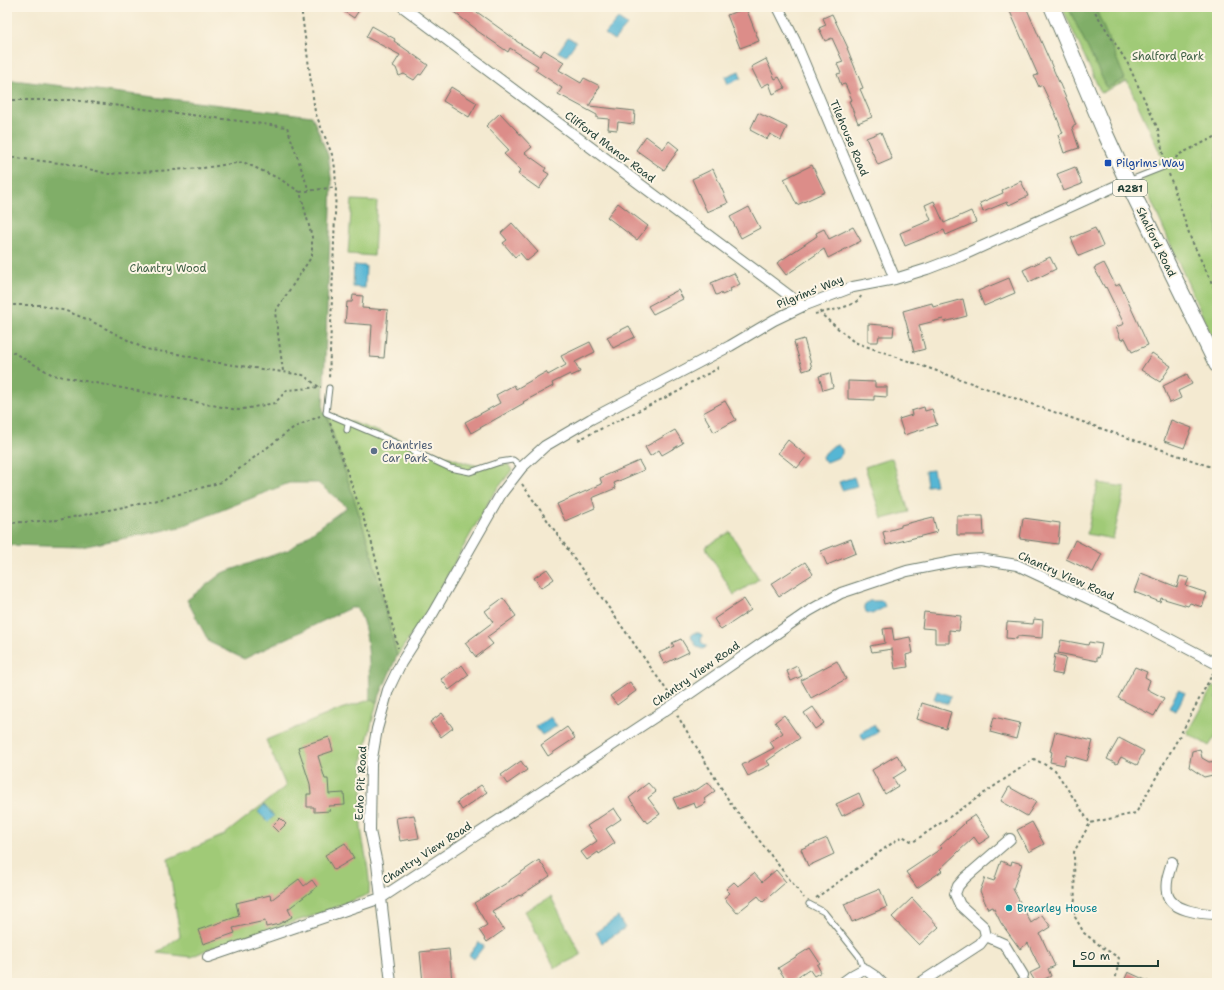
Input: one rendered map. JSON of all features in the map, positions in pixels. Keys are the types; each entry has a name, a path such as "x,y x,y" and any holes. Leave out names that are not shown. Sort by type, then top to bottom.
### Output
{"main road":[{"name":"Shalford Road","path":"1052,7 1127,181 1215,356"}],"street":[{"name":"Clifford Manor Road","path":"403,7 803,306"},
{"name":"Tilehouse Road","path":"778,7 795,41 895,279"},
{"name":"Pilgrims' Way","path":"518,471 540,450 550,443 592,419 730,346 774,320 803,306 853,288 895,279 927,269 961,256 1127,181"},
{"name":"Echo Pit Road","path":"391,983 377,864 370,831 371,764 376,729 388,690 401,663 437,607 492,508 518,471"},
{"name":"Chantry View Road","path":"208,957 381,898 676,703 809,611 835,595 907,571 957,561 980,559 1017,565 1128,617 1215,668"},
{"path":"920,983 980,944 986,936 984,926 960,905 956,894 958,886 965,878 1010,839"},
{"path":"1172,862 1166,882 1167,894 1175,905 1188,911 1217,914"},
{"path":"986,936 1004,944 1023,975"},
{"path":"842,983 864,969 882,983"}],"lane":[{"path":"1127,181 1166,166"},
{"path":"328,388 326,413 450,468 470,472 500,462 513,460 518,471"},
{"path":"347,430 348,423"},
{"path":"413,459 416,452"},
{"path":"809,904 824,912 859,956 864,969"}],"path":[{"path":"7,349 53,375 238,410 275,403 287,390 319,387 328,388 336,187 335,168 333,157 314,112 301,7"},
{"path":"1092,7 1128,64 1158,129 1166,166 1192,240 1217,294"},
{"path":"7,100 73,100 287,127 310,191"},
{"path":"1166,166 1180,154 1217,136"},
{"path":"7,157 68,164 108,174 202,168 243,162 280,179 300,192 336,187"},
{"path":"283,371 275,312 312,256 312,237 300,192"},
{"path":"810,316 853,304 860,299 863,293"},
{"path":"817,300 821,312 827,320 854,342 1217,468"},
{"path":"7,305 42,305 66,311 89,320 145,350 178,354 213,362 304,375 319,387"},
{"path":"577,441 681,390 688,384 717,369 720,363"},
{"path":"7,523 58,520 154,501 222,482 293,428 326,413 371,540 401,663"},
{"path":"518,471 676,703 675,712 731,804 809,904 902,836 913,842 1034,758 1054,770 1090,823"},
{"path":"1115,983 1119,958 1084,933 1074,917 1074,852 1090,823 1136,813 1184,728 1215,668"}],"green space":[{"name":"Shalford Park","path":"1062,7 1217,7 1217,349 1142,180 1162,157 1127,81 1101,93"},
{"path":"1068,7 1095,7 1125,79 1107,88"},
{"name":"Chantry Wood","path":"7,81 21,81 312,116 328,155 332,184 323,411 326,413 370,548 397,656 377,702 370,700 367,639 361,616 356,608 350,608 244,659 209,642 187,600 222,573 288,550 347,507 318,483 289,483 180,527 81,547 7,545"},
{"path":"352,200 377,201 374,256 348,254"},
{"path":"326,413 466,463 479,466 507,463 512,470 492,496 427,612 397,656 370,548"},
{"path":"892,458 909,512 882,519 865,467"},
{"path":"1098,483 1125,487 1113,539 1087,534"},
{"path":"730,532 759,579 734,595 705,547"},
{"path":"1213,686 1217,688 1217,734 1209,746 1187,733"},
{"path":"370,700 377,702 362,761 363,771 361,798 361,826 369,877 369,894 316,915 211,948 191,957 158,953 180,936 168,859 224,835 286,786 266,740 341,709"},
{"path":"551,897 581,955 555,968 525,911"}],"water":[{"path":"618,19 627,25 614,40 605,34"},
{"path":"568,37 576,42 566,56 558,52"},
{"path":"739,71 741,78 728,84 725,77"},
{"path":"354,265 366,266 365,288 353,287"},
{"path":"834,445 838,445 842,449 842,454 827,462 823,460 822,456"},
{"path":"933,470 936,485 927,486 925,471"},
{"path":"854,477 857,486 842,490 839,482"},
{"path":"869,601 883,601 885,607 872,614 866,612 864,605"},
{"path":"693,633 699,633 702,635 701,642 706,646 705,648 702,649 697,647 691,637"},
{"path":"1178,690 1185,693 1176,711 1169,708"},
{"path":"937,691 951,696 948,704 934,699"},
{"path":"550,717 557,726 542,735 536,727"},
{"path":"874,725 878,732 864,740 860,733"},
{"path":"264,805 274,816 268,822 258,812"},
{"path":"618,917 625,928 602,943 596,932"},
{"path":"479,942 484,946 474,959 469,955"}],"building":[{"path":"337,7 361,7 354,18"},
{"path":"447,7 470,7 516,41 540,56 544,50 564,62 559,70 581,83 584,78 600,86 589,106 635,111 634,124 618,122 617,130 608,129 609,119 597,118 597,115 558,94 562,88 535,70 538,66 510,48 508,52 476,30"},
{"path":"1008,7 1026,7 1069,105 1076,125 1072,127 1079,148 1064,153 1058,135 1063,133 1042,85 1039,87 1034,76 1038,75"},
{"path":"746,8 759,41 740,48 727,15"},
{"path":"832,14 848,48 863,88 860,89 872,117 858,123 849,101 852,100 845,84 841,85 837,74 841,73 837,64 843,62 832,38 825,41 819,28 826,25 823,18"},
{"path":"372,26 395,39 394,41 428,65 421,75 419,74 414,80 404,74 399,76 396,68 393,66 400,55 366,37"},
{"path":"766,59 775,79 779,77 785,88 773,94 769,83 761,87 751,67"},
{"path":"451,87 477,103 469,117 443,101"},
{"path":"500,113 532,147 525,153 546,168 544,171 549,174 539,189 518,174 521,170 504,154 509,150 486,126"},
{"path":"758,113 787,127 781,140 770,134 767,139 750,130"},
{"path":"881,132 892,159 878,165 866,138"},
{"path":"646,136 663,149 669,141 679,149 664,170 636,150"},
{"path":"812,165 825,192 797,205 784,179"},
{"path":"1075,167 1082,184 1064,191 1057,174"},
{"path":"713,169 728,203 707,212 692,179"},
{"path":"1021,181 1028,196 1009,205 1007,202 983,212 980,203 1003,193 1002,190"},
{"path":"934,201 944,223 971,211 976,222 946,235 944,230 905,246 900,233 931,220 925,205"},
{"path":"618,203 648,226 637,240 607,217"},
{"path":"749,207 760,228 741,238 730,217"},
{"path":"512,223 538,252 527,261 520,253 515,257 503,243 507,240 501,233"},
{"path":"853,227 861,241 828,258 824,249 786,275 777,263 817,236 816,233 824,229 829,239"},
{"path":"1095,228 1103,246 1079,256 1071,238"},
{"path":"1050,257 1056,269 1029,282 1023,270"},
{"path":"1104,263 1116,286 1120,284 1148,345 1132,352 1125,338 1121,340 1116,327 1124,324 1106,287 1105,288 1094,268"},
{"path":"734,273 740,284 730,289 731,291 722,295 721,293 716,295 711,283"},
{"path":"1009,278 1015,293 984,306 978,291"},
{"path":"678,290 683,299 653,314 648,306"},
{"path":"353,295 363,296 362,308 388,310 384,358 370,357 372,325 345,323 347,302 352,302"},
{"path":"963,299 967,316 944,322 943,319 919,325 925,349 914,352 903,311 932,303 933,307"},
{"path":"868,324 894,326 893,336 879,336 878,342 868,342"},
{"path":"629,326 635,337 613,348 607,337"},
{"path":"804,339 812,368 803,371 794,342"},
{"path":"590,342 595,352 575,362 580,372 571,376 570,374 552,383 553,386 471,433 465,422 500,403 496,395 514,385 516,389 546,372 548,375 566,365 561,356"},
{"path":"1152,353 1171,366 1160,382 1141,370"},
{"path":"830,373 833,387 823,390 819,376"},
{"path":"1187,374 1192,384 1178,391 1181,398 1170,403 1163,386"},
{"path":"848,381 875,382 875,387 887,387 887,397 874,396 874,400 848,399"},
{"path":"725,401 736,420 714,432 703,413"},
{"path":"924,407 925,411 932,409 937,425 904,435 899,419 912,415 911,411"},
{"path":"1171,420 1192,428 1184,448 1164,441"},
{"path":"675,430 683,443 662,455 659,450 650,456 645,447"},
{"path":"788,440 807,456 797,468 778,453"},
{"path":"639,461 644,470 614,483 616,488 592,498 595,508 565,521 557,504 602,484 600,478"},
{"path":"957,516 983,516 984,535 957,535"},
{"path":"933,517 937,532 886,545 883,532 901,527 901,525"},
{"path":"1023,518 1060,523 1058,544 1020,539"},
{"path":"851,539 856,553 827,565 821,551"},
{"path":"1075,540 1102,554 1093,572 1066,559"},
{"path":"805,562 813,574 779,596 771,584"},
{"path":"547,569 554,579 541,588 534,578"},
{"path":"1141,573 1177,587 1180,576 1189,578 1186,586 1207,593 1202,607 1190,603 1188,606 1161,598 1160,602 1134,592"},
{"path":"503,598 516,616 487,637 493,644 476,657 465,643 493,622 485,611"},
{"path":"744,599 751,610 721,630 714,619"},
{"path":"924,612 961,616 959,631 949,630 949,643 935,643 935,629 922,628"},
{"path":"1034,619 1043,620 1042,638 1017,636 1017,639 1006,638 1007,622 1033,624"},
{"path":"892,628 894,640 910,637 913,653 906,655 908,667 895,669 892,649 872,652 870,646 885,643 883,629"},
{"path":"681,639 689,652 664,664 659,653 674,646 672,643"},
{"path":"1061,640 1088,645 1089,642 1102,644 1099,658 1097,657 1097,661 1058,653"},
{"path":"1055,654 1066,657 1062,675 1052,673"},
{"path":"837,661 846,679 811,698 801,680"},
{"path":"462,665 469,675 449,690 441,679"},
{"path":"797,666 802,676 791,681 787,671"},
{"path":"1135,667 1147,672 1145,677 1150,680 1147,689 1164,698 1154,716 1118,698"},
{"path":"630,682 636,691 617,705 610,696"},
{"path":"922,703 951,712 946,729 917,719"},
{"path":"813,707 824,723 815,729 804,713"},
{"path":"442,713 453,728 441,737 430,722"},
{"path":"784,715 800,738 767,761 770,765 748,776 742,765 774,748 770,742 783,733 775,722"},
{"path":"994,717 1020,723 1016,739 990,732"},
{"path":"567,727 575,738 548,756 541,745"},
{"path":"1055,732 1093,741 1087,761 1066,755 1064,765 1050,762 1052,752 1050,751"},
{"path":"329,737 333,751 318,756 325,779 328,779 329,794 344,793 345,805 329,806 330,811 314,812 314,807 307,807 307,794 311,794 310,784 298,747"},
{"path":"1119,738 1144,751 1137,765 1121,757 1117,764 1107,759"},
{"path":"1200,749 1202,758 1209,762 1217,761 1217,774 1204,777 1189,767 1192,751"},
{"path":"897,755 906,770 893,778 898,786 885,794 872,770"},
{"path":"521,761 527,770 507,784 501,775"},
{"path":"708,782 715,791 704,799 706,803 696,808 694,803 678,809 673,798 698,789"},
{"path":"648,783 656,792 648,798 660,814 647,823 629,798"},
{"path":"481,785 487,792 462,810 457,802"},
{"path":"1009,787 1036,802 1027,816 1001,801"},
{"path":"859,793 864,805 842,816 836,804"},
{"path":"614,808 621,819 606,829 615,843 587,860 581,852 597,841 587,826"},
{"path":"414,815 419,838 400,841 396,818"},
{"path":"975,815 990,837 979,844 974,837 940,869 942,871 917,888 906,872 942,848 940,846 965,823 964,822"},
{"path":"280,818 286,824 278,832 272,826"},
{"path":"1032,822 1044,844 1029,852 1017,830"},
{"path":"827,838 834,854 808,866 801,849"},
{"path":"345,843 354,858 334,870 325,855"},
{"path":"539,860 550,876 520,896 519,895 492,911 504,930 487,942 479,930 487,925 474,903 510,881"},
{"path":"1001,861 1011,865 1012,861 1022,864 1013,889 1031,923 1042,915 1051,927 1040,934 1055,966 1048,969 1051,976 1036,983 1030,973 1040,968 1028,943 1020,949 1001,923 993,907 988,909 980,891 985,878 994,881"},
{"path":"776,870 786,882 763,902 758,896 737,913 724,898 730,893 726,889 734,882 738,886 754,873 762,882"},
{"path":"299,879 304,886 312,880 317,887 288,909 292,917 279,924 266,927 265,921 233,928 235,933 203,944 198,930 239,916 236,903 270,895 271,900"},
{"path":"880,889 887,907 852,922 844,904"},
{"path":"912,898 939,927 919,945 892,917"},
{"path":"810,948 820,963 817,965 821,972 814,976 809,969 788,983 778,968"},
{"path":"449,949 452,982 423,983 420,952"},
{"path":"1128,972 1152,983 1123,983"}],"place":[{"name":"Pilgrims Way","path":"1108,163"},
{"name":"Chantries Car Park","path":"374,451"},
{"name":"Brearley House","path":"1009,908"}]}
